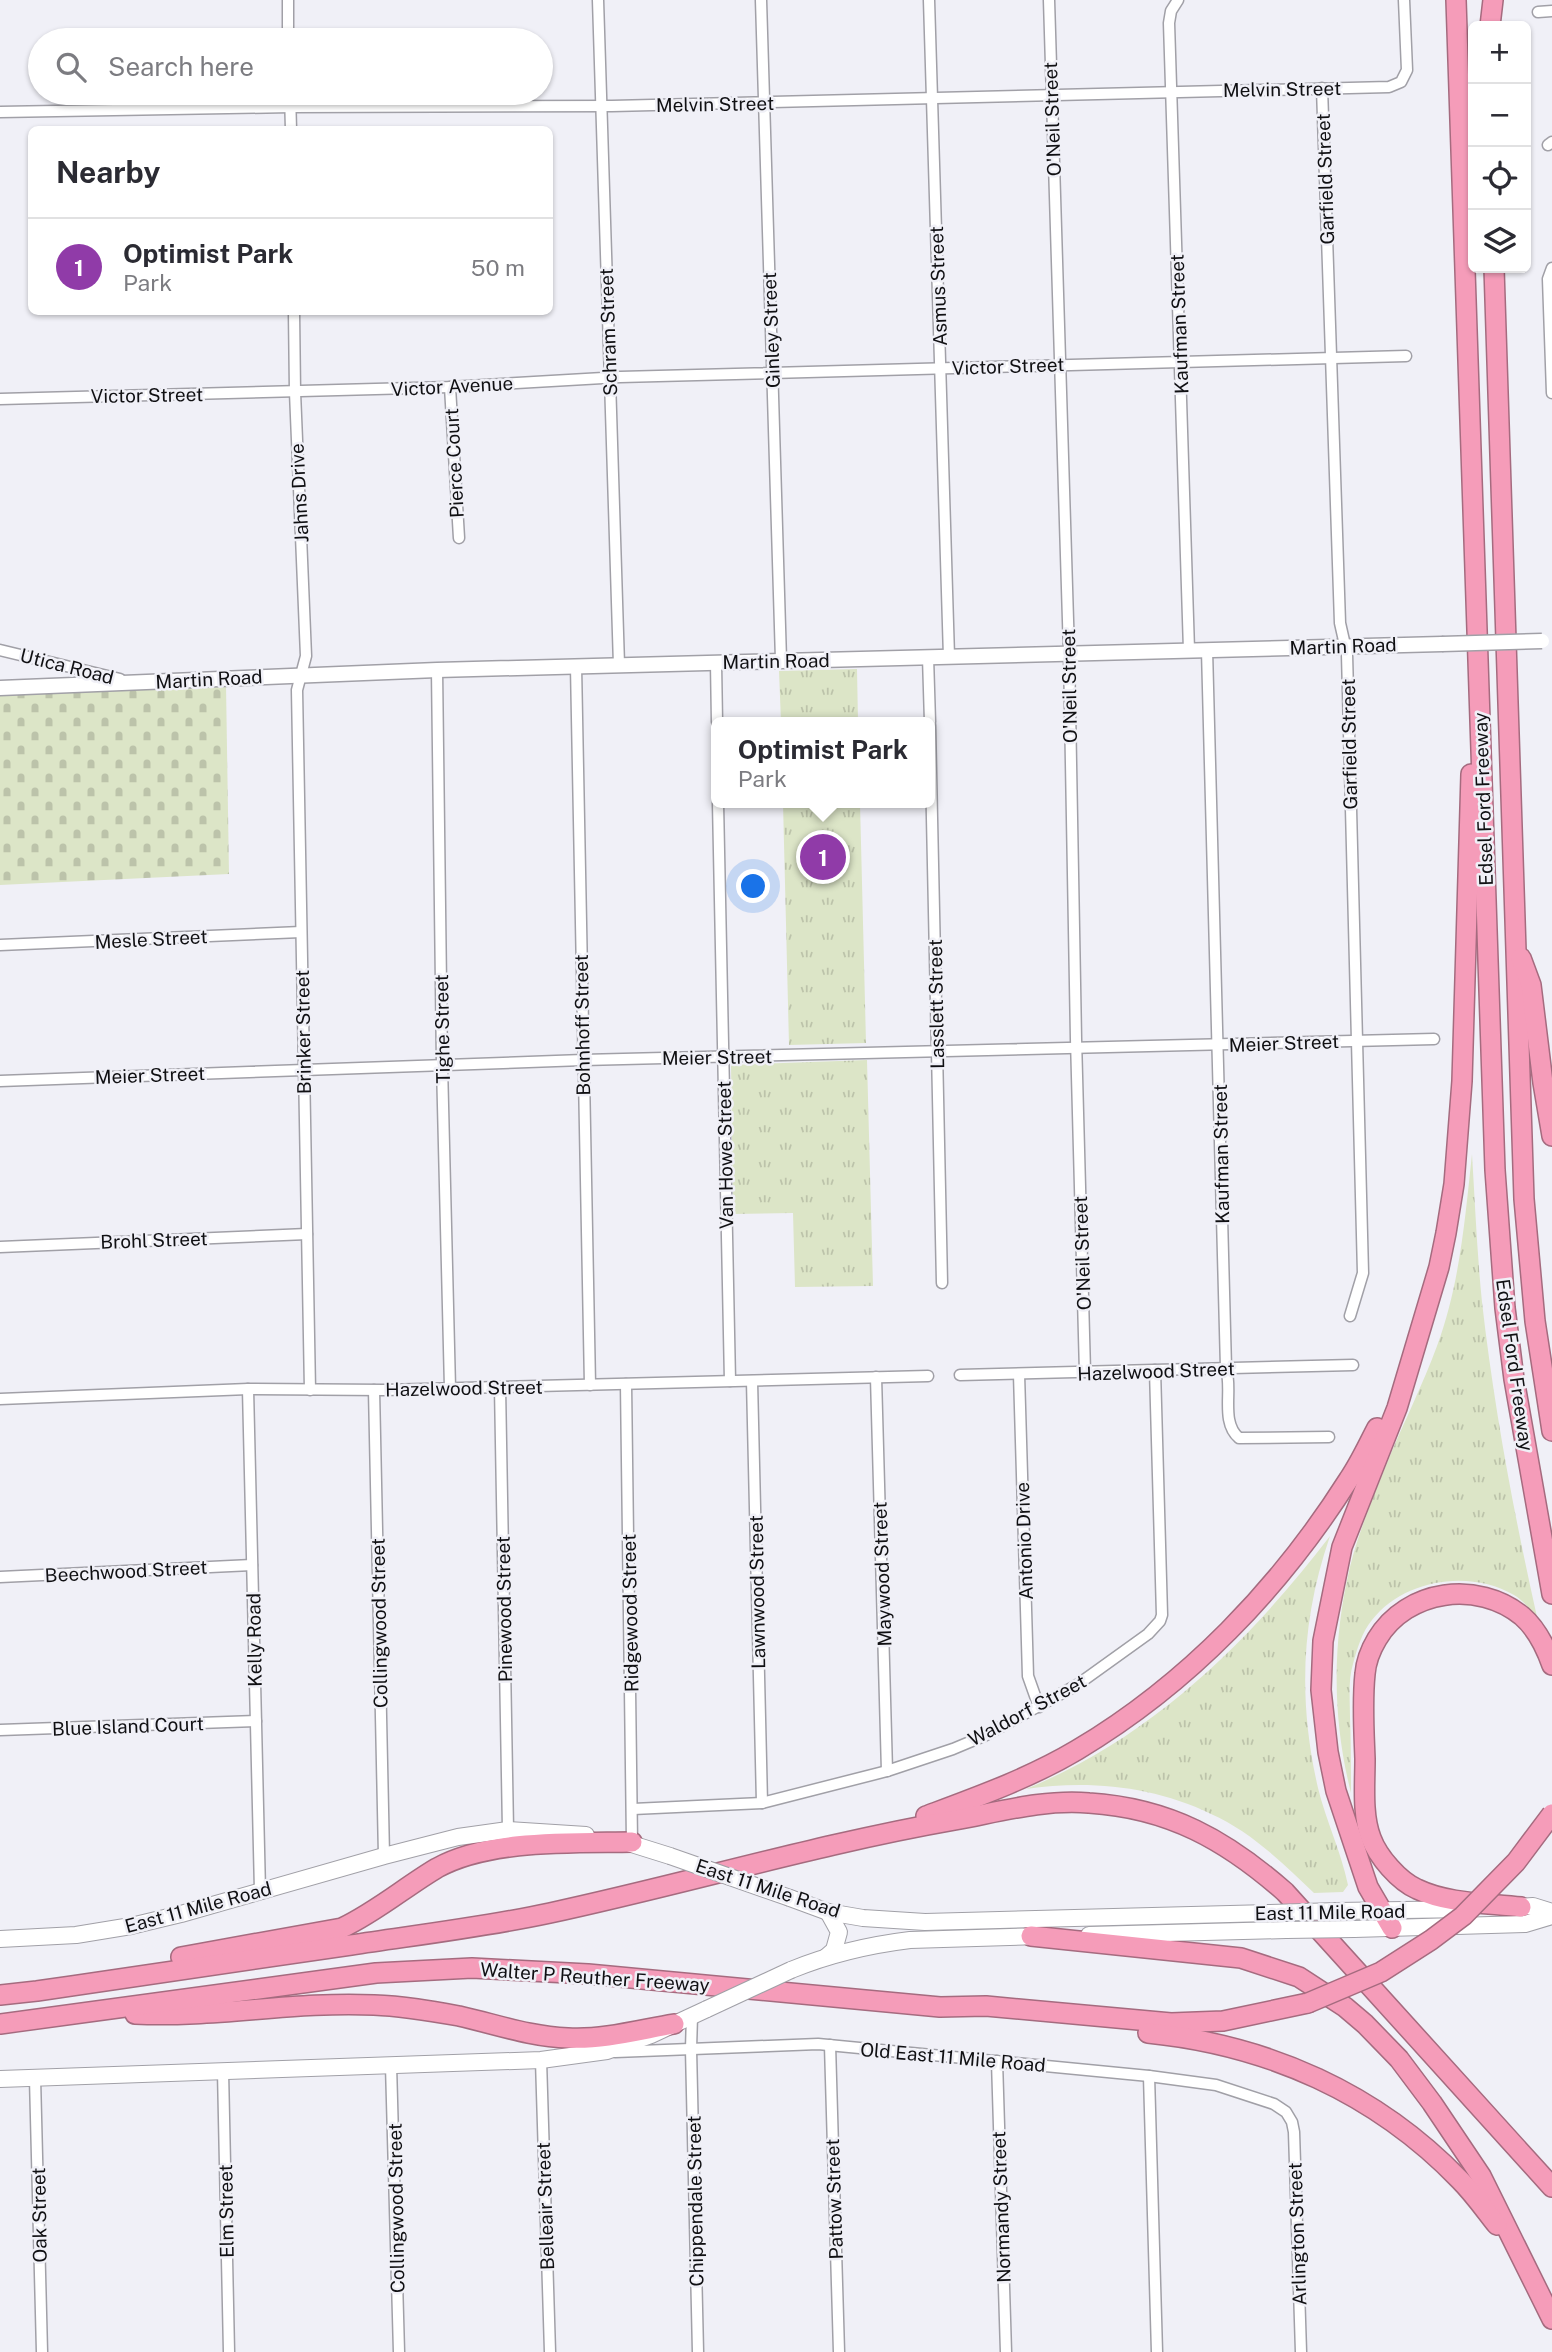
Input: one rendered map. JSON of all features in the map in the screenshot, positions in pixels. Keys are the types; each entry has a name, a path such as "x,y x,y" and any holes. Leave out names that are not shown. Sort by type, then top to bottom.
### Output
{"highway":[{"name":"Edsel Ford Freeway","path":"1456,0 1500,1262 1514,1380 1552,1594"},
{"path":"1485,0 1487,21"},
{"path":"1489,21 1493,0"},
{"name":"Edsel Ford Freeway","path":"1494,273 1515,943 1528,1249 1535,1321 1552,1431"},
{"path":"1392,1928 1368,1887 1336,1791 1328,1752 1321,1690 1323,1641 1342,1547 1397,1408 1422,1328 1439,1267 1454,1184 1462,1081 1470,786 1479,682"},
{"path":"1515,943 1531,985 1552,1136"},
{"path":"881,1833 1023,1777 1076,1750 1152,1698 1226,1635 1308,1538 1350,1478 1388,1406 1422,1328"},
{"path":"1521,1907 1443,1898 1415,1889 1396,1873 1377,1851 1368,1824 1364,1730 1365,1673 1376,1641 1384,1629 1404,1611 1431,1598 1462,1593 1496,1601 1523,1617 1547,1651 1552,1665"},
{"path":"0,1995 548,1913 881,1833 1051,1802 1089,1802 1143,1810 1195,1828 1237,1853 1285,1892 1552,2187"},
{"path":"940,2007 986,2006 1171,2023 1223,2021 1308,2003 1381,1972 1442,1932 1490,1890 1516,1862 1552,1814"},
{"path":"99,1982 187,1956 342,1928 360,1920 438,1868 466,1855 486,1850 573,1843 632,1842"},
{"path":"1031,1937 1241,1958 1278,1969 1318,1987 1365,2024 1399,2059 1432,2103 1481,2176 1552,2319"},
{"name":"Walter P Reuther Freeway","path":"0,2024 376,1973 472,1968 588,1974 940,2007"},
{"path":"92,2013 168,2016 341,2004 376,2005 436,2012 569,2038 589,2038 674,2024"},
{"path":"940,2007 985,2017 1175,2036 1214,2043 1265,2056 1321,2078 1391,2121 1424,2146 1461,2181 1498,2227 1536,2285"}],"main road":[{"name":"East 11 Mile Road","path":"0,1940 76,1935 131,1926 458,1837 508,1830 567,1833 632,1842 828,1912 863,1918 925,1922 1533,1906 1552,1914"},
{"path":"826,1957 834,1950 839,1932 828,1912"},
{"name":"East 11 Mile Road","path":"0,2079 541,2060 607,2051 826,1957 865,1947 911,1940 1525,1924 1552,1914"}],"street":[{"path":"288,0 288,28"},
{"name":"Schram Street","path":"597,0 619,665"},
{"name":"Ginley Street","path":"761,0 781,660"},
{"name":"Asmus Street","path":"929,0 949,657"},
{"name":"O'Neil Street","path":"1049,0 1069,653 1085,1372"},
{"name":"Kaufman Street","path":"1178,0 1171,11 1169,23 1189,650"},
{"name":"Melvin Street","path":"0,112 601,106 1395,85 1406,75 1404,2"},
{"path":"1538,12 1552,11"},
{"name":"Garfield Street","path":"1322,88 1340,623 1346,646 1363,1273 1350,1316"},
{"path":"291,107 291,126"},
{"path":"1552,268 1548,279 1552,393"},
{"name":"Jahns Drive","path":"293,315 306,656 302,674"},
{"name":"Victor Street","path":"610,377 1406,356"},
{"name":"Victor Avenue","path":"295,392 450,387 610,377"},
{"name":"Pierce Court","path":"450,387 459,538"},
{"name":"Victor Street","path":"0,399 295,392"},
{"name":"Martin Road","path":"0,688 302,674 1547,640"},
{"name":"Utica Road","path":"0,650 133,682"},
{"name":"Kaufman Street","path":"1207,650 1226,1368 1229,1379 1230,1423 1234,1434 1239,1438 1329,1437"},
{"name":"Lasslett Street","path":"928,657 930,717"},
{"path":"716,663 717,717"},
{"name":"Bohnhoff Street","path":"576,666 590,1385"},
{"name":"Tighe Street","path":"436,670 450,1388"},
{"name":"Brinker Street","path":"302,674 297,690 310,1390"},
{"name":"Van Howe Street","path":"719,808 730,1381"},
{"name":"Lasslett Street","path":"932,808 942,1283"},
{"name":"Mesle Street","path":"0,945 301,932"},
{"name":"Meier Street","path":"0,1081 583,1060 1434,1039"},
{"name":"Brohl Street","path":"0,1247 307,1234"},
{"name":"Hazelwood Street","path":"960,1375 1353,1365"},
{"name":"Waldorf Street","path":"633,1809 762,1803 887,1771 953,1749 984,1736 1039,1706 1114,1660 1147,1634 1160,1621 1162,1592 1155,1370"},
{"name":"Antonio Drive","path":"1019,1374 1028,1676 1039,1706"},
{"name":"Hazelwood Street","path":"0,1399 248,1389 374,1390 928,1376"},
{"name":"Maywood Street","path":"876,1377 887,1771"},
{"name":"Lawnwood Street","path":"752,1381 762,1803"},
{"name":"Ridgewood Street","path":"626,1384 632,1842"},
{"name":"Pinewood Street","path":"500,1387 508,1830"},
{"name":"Kelly Road","path":"248,1389 260,1891"},
{"name":"Collingwood Street","path":"374,1390 384,1856"},
{"name":"Beechwood Street","path":"0,1577 252,1565"},
{"name":"Blue Island Court","path":"0,1730 256,1721"},
{"name":"Chippendale Street","path":"698,2352 691,2049 699,2012"},
{"name":"Old East 11 Mile Road","path":"607,2051 830,2045 1149,2076 1232,2089 1274,2104 1282,2108 1289,2117"},
{"name":"Pattow Street","path":"830,2045 839,2352"},
{"name":"Belleair Street","path":"541,2060 550,2352"},
{"name":"Normandy Street","path":"997,2062 1006,2352"},
{"name":"Collingwood Street","path":"391,2065 399,2352"},
{"name":"Elm Street","path":"223,2071 229,2352"},
{"path":"1149,2076 1157,2352"},
{"name":"Oak Street","path":"35,2078 42,2352"},
{"name":"Arlington Street","path":"1289,2117 1294,2132 1301,2352"}],"green space":[{"path":"857,669 858,717 781,717 779,671"},
{"path":"226,685 229,874 0,885 0,694"},
{"path":"783,808 860,808 866,1043 789,1045"},
{"path":"867,1060 873,1286 795,1287 793,1213 733,1214 731,1065"},
{"path":"1472,1154 1480,1284 1492,1381 1537,1617 1517,1597 1497,1587 1478,1582 1438,1582 1419,1587 1385,1606 1365,1630 1351,1670 1351,1793 1340,1737 1337,1680 1337,1652 1344,1595 1368,1512 1445,1323 1460,1251"},
{"path":"1330,1536 1320,1567 1308,1630 1305,1692 1307,1724 1318,1788 1348,1885 1343,1892 1314,1893 1279,1860 1239,1829 1211,1814 1166,1797 1144,1791 1097,1786 1026,1789 1072,1768 1115,1743 1195,1683 1266,1613"}],"place":[{"name":"Optimist Park","path":"823,857"}]}
